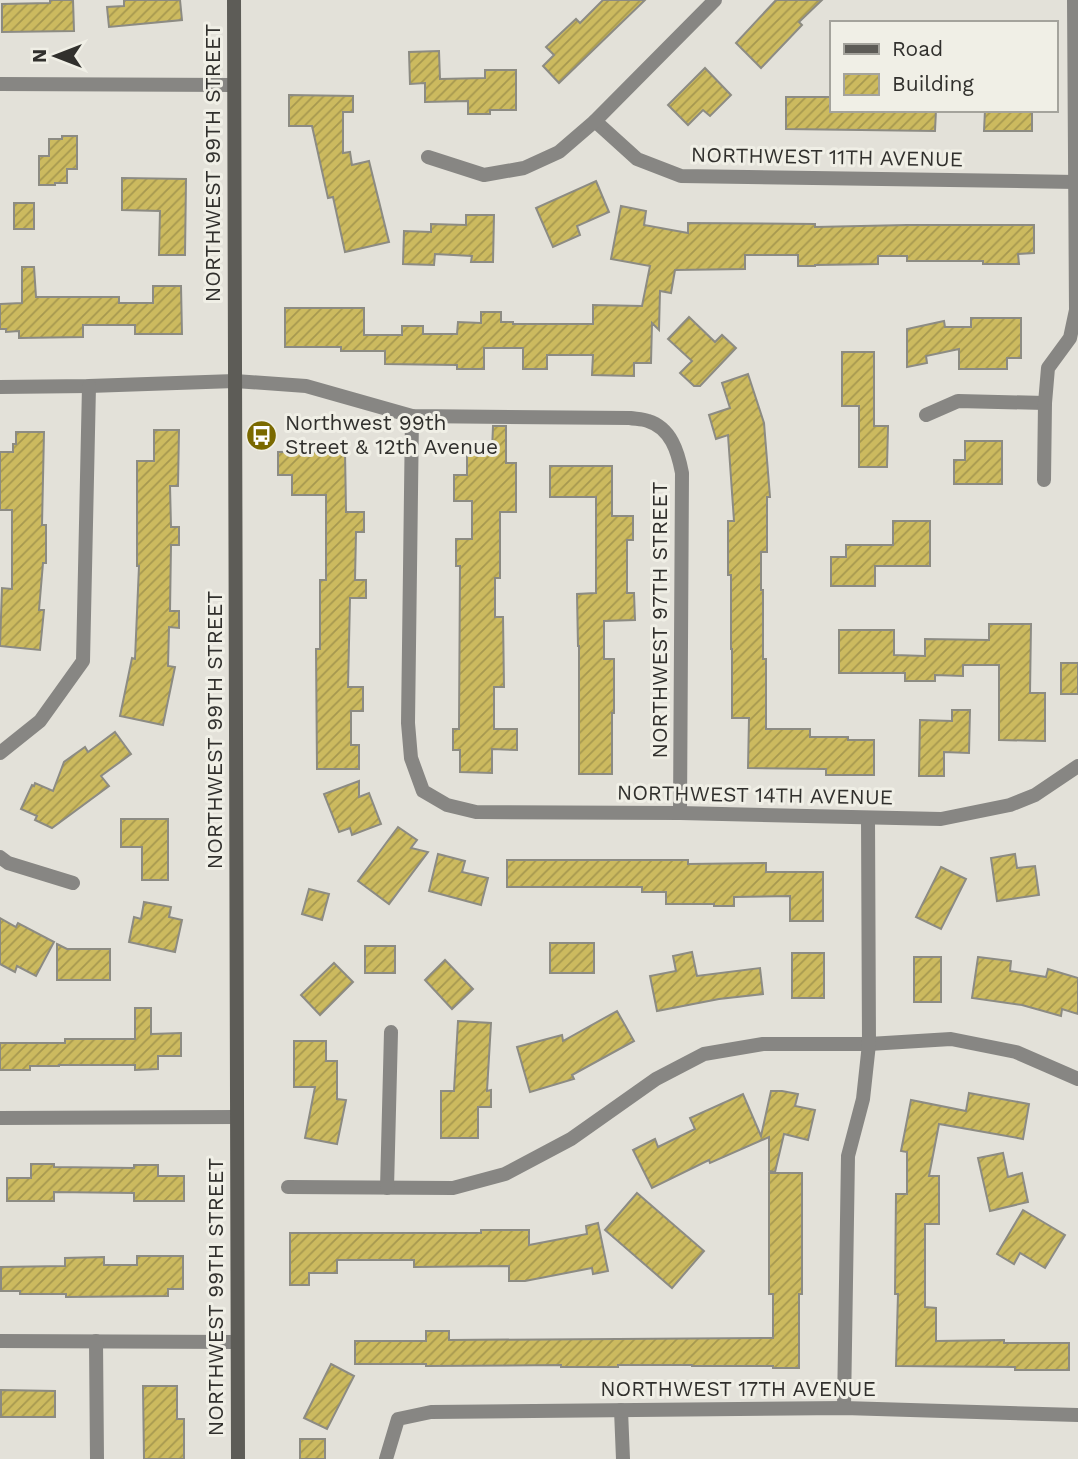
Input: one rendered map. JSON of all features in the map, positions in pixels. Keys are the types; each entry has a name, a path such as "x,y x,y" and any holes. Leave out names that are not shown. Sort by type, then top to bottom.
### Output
{"main road":[{"name":"NORTHWEST 99TH STREET","path":"234,0 238,1459"}],"street":[{"path":"428,156 484,174 524,168 559,152 595,121 715,0"},
{"path":"1044,480 1048,368 1070,338 1076,317 1074,0"},
{"path":"0,84 234,85"},
{"name":"NORTHWEST 11TH AVENUE","path":"595,121 637,159 681,176 1076,182"},
{"path":"0,387 235,381 306,386 412,416"},
{"path":"0,753 40,721 83,661 89,386"},
{"path":"926,415 958,401 1045,403"},
{"name":"NORTHWEST 97TH STREET","path":"412,416 630,418 650,421 666,431 677,449 682,472 680,813"},
{"name":"NORTHWEST 14TH AVENUE","path":"412,416 408,723 411,758 423,791 447,804 476,812 941,819 1010,805 1035,795 1078,766"},
{"path":"844,1408 848,1156 863,1099 869,1044 868,818"},
{"path":"0,857 8,863 73,883"},
{"path":"387,1188 391,1032"},
{"path":"288,1187 453,1188 505,1174 571,1139 656,1079 704,1054 763,1044 869,1044 951,1039 1016,1052 1078,1079"},
{"path":"0,1118 237,1117"},
{"path":"0,1341 237,1342"},
{"path":"96,1342 97,1459"},
{"name":"NORTHWEST 17TH AVENUE","path":"386,1459 398,1419 432,1412 844,1408 1078,1415"},
{"path":"621,1410 623,1459"}],"building":[{"path":"50,0 73,0 74,31 2,32 2,4 50,3"},
{"path":"124,0 180,0 182,20 109,27 107,7 124,6"},
{"path":"603,0 645,0 559,83 543,66 554,55 546,47 576,19 580,23"},
{"path":"776,0 822,0 799,22 802,25 761,68 736,43"},
{"path":"439,51 440,79 485,78 485,70 516,70 516,110 490,110 490,114 468,114 468,101 425,102 425,83 410,84 409,52"},
{"path":"705,68 731,95 710,116 703,110 688,125 668,105"},
{"path":"289,95 353,96 353,112 343,112 343,153 350,152 352,165 369,161 389,242 345,252 333,197 328,198 312,126 289,126"},
{"path":"786,97 830,97 830,112 936,112 935,131 786,129"},
{"path":"985,112 1032,112 1032,131 984,131"},
{"path":"62,136 77,136 77,169 67,169 67,183 39,185 39,156 49,156 49,139 62,139"},
{"path":"122,178 186,179 185,255 159,255 160,211 122,210"},
{"path":"596,181 609,212 577,226 580,235 553,247 536,208"},
{"path":"14,203 34,203 34,229 14,229"},
{"path":"621,206 646,211 644,225 688,233 688,223 815,224 815,227 1034,225 1034,253 1018,254 1019,264 907,261 907,256 878,256 878,264 815,266 798,266 798,255 745,255 745,269 675,270 671,293 660,291 659,330 652,323 651,363 634,363 634,376 592,375 593,355 547,355 547,369 523,369 523,348 484,348 484,369 457,369 457,365 385,364 385,351 341,351 341,347 285,347 285,308 364,308 364,335 402,335 402,326 423,326 423,334 457,334 458,322 481,323 481,312 501,312 501,322 513,324 593,324 593,305 642,306 650,266 611,259"},
{"path":"466,215 494,215 493,262 471,262 472,256 435,254 434,265 403,264 404,231 431,232 431,224 466,225"},
{"path":"22,267 34,267 36,297 119,297 119,303 153,303 153,286 181,286 182,334 135,334 135,325 83,325 83,337 19,338 19,331 6,332 6,329 0,329 0,304 22,303"},
{"path":"689,317 715,342 722,335 736,348 700,386 694,386 680,373 692,361 668,339"},
{"path":"971,318 1021,318 1021,358 1007,358 1007,369 959,369 959,349 926,356 927,363 907,367 907,329 944,321 945,327 971,327"},
{"path":"842,352 874,352 874,426 888,426 887,467 859,467 859,406 842,406"},
{"path":"748,374 764,423 770,497 767,497 767,552 761,552 766,729 810,729 810,737 874,740 874,775 826,775 826,769 748,768 749,718 732,718 728,521 734,521 728,435 716,439 709,415 730,408 722,383"},
{"path":"493,426 506,426 506,463 516,463 516,512 500,512 500,578 495,578 495,617 503,617 504,687 494,687 494,729 517,729 517,750 492,749 492,773 460,772 460,750 453,750 453,729 459,729 460,566 456,566 456,539 472,539 472,501 454,501 454,475 467,475 467,451 492,451"},
{"path":"154,430 179,430 178,486 170,486 171,527 179,527 179,545 171,545 170,611 179,611 179,628 169,627 168,666 175,667 163,725 120,716 132,658 135,659 139,566 137,461 154,461"},
{"path":"16,432 44,432 42,525 46,525 46,563 43,563 39,610 44,610 40,650 0,646 2,588 12,589 12,510 0,510 0,452 13,452"},
{"path":"965,441 1002,441 1002,484 954,484 954,460 965,460"},
{"path":"345,451 346,512 364,512 364,532 356,532 355,580 366,580 366,598 350,598 348,687 363,687 363,711 351,711 351,745 359,745 359,769 317,769 316,649 320,649 320,580 326,580 326,495 292,495 292,475 278,475 278,452"},
{"path":"550,466 612,466 612,516 633,516 633,540 627,540 627,593 634,593 635,620 604,621 604,659 614,659 612,774 579,774 577,594 596,593 596,497 550,497"},
{"path":"893,521 930,521 930,566 875,566 875,586 831,586 831,557 846,557 846,545 893,545"},
{"path":"989,624 1031,624 1030,693 1045,693 1045,741 999,740 999,665 963,665 963,676 935,675 935,681 905,681 905,673 839,673 839,630 894,630 894,655 925,656 925,639 989,640"},
{"path":"1061,663 1078,663 1078,694 1061,694"},
{"path":"952,710 970,710 969,753 944,752 944,776 919,776 920,720 952,721"},
{"path":"115,732 131,754 101,776 109,786 52,828 35,820 37,816 21,809 32,785 35,783 53,791 64,762 85,747 88,752"},
{"path":"359,781 359,797 369,793 381,824 352,835 350,828 339,832 324,794"},
{"path":"121,819 168,819 168,880 142,880 142,847 121,847"},
{"path":"398,827 417,840 411,848 428,852 389,904 358,881"},
{"path":"438,854 465,861 462,872 488,878 481,905 429,891"},
{"path":"1015,854 1017,868 1035,866 1039,895 997,901 991,858"},
{"path":"507,860 688,860 688,864 766,863 766,872 823,872 823,921 790,921 790,896 734,897 734,906 714,906 666,904 666,892 642,892 642,887 507,887"},
{"path":"941,867 966,879 941,929 916,917"},
{"path":"309,889 329,894 322,920 302,914"},
{"path":"144,902 171,907 169,917 182,920 175,952 129,942 134,917 141,919"},
{"path":"0,918 16,927 18,923 54,942 36,976 17,966 15,972 0,964"},
{"path":"550,943 594,943 594,973 550,973"},
{"path":"57,944 67,949 110,949 110,980 57,980"},
{"path":"365,946 395,946 395,973 365,973"},
{"path":"692,952 697,976 760,968 763,994 657,1011 650,976 676,971 673,956"},
{"path":"792,953 824,953 824,998 792,998"},
{"path":"914,957 941,957 941,1002 914,1002"},
{"path":"978,957 1011,961 1010,971 1046,977 1048,969 1078,978 1078,1014 1062,1009 1061,1016 1022,1005 972,998"},
{"path":"445,960 473,989 452,1009 425,980"},
{"path":"334,963 353,982 320,1015 301,995"},
{"path":"135,1008 151,1008 151,1034 181,1033 181,1056 158,1056 158,1069 135,1070 135,1065 59,1065 30,1066 30,1070 0,1070 0,1043 135,1039"},
{"path":"617,1011 634,1041 572,1075 574,1079 530,1092 517,1047 562,1035 563,1041"},
{"path":"458,1021 491,1023 487,1091 491,1090 491,1107 478,1107 478,1138 441,1138 441,1091 454,1091"},
{"path":"294,1041 326,1041 326,1061 337,1061 337,1099 346,1100 337,1144 305,1138 315,1087 294,1087"},
{"path":"771,1091 798,1094 795,1106 815,1110 808,1140 784,1134 775,1172 769,1171 769,1137 710,1163 709,1160 652,1188 633,1150 655,1139 658,1147 695,1129 690,1118 743,1094 761,1136"},
{"path":"969,1093 1029,1104 1023,1139 939,1124 929,1176 939,1176 939,1224 925,1224 925,1307 936,1308 936,1341 1069,1343 1069,1370 896,1366 896,1194 907,1194 907,1152 901,1151 911,1100 966,1111"},
{"path":"1003,1153 1008,1177 1022,1173 1028,1202 990,1211 978,1158"},
{"path":"31,1164 54,1164 54,1167 134,1168 134,1165 158,1165 158,1176 184,1176 184,1201 134,1201 134,1193 54,1192 54,1201 7,1201 7,1178 31,1178"},
{"path":"769,1173 802,1173 799,1368 355,1364 355,1341 426,1341 426,1331 449,1331 449,1340 773,1338 773,1294 769,1294"},
{"path":"637,1193 704,1251 672,1288 605,1230"},
{"path":"1023,1210 1065,1235 1045,1268 1020,1253 1014,1264 997,1254"},
{"path":"598,1223 608,1271 593,1274 592,1268 525,1281 509,1281 509,1266 414,1267 414,1260 337,1260 337,1273 309,1273 309,1285 290,1285 290,1233 481,1233 481,1230 529,1230 529,1245 587,1234 586,1226"},
{"path":"137,1256 183,1256 183,1289 168,1289 168,1296 66,1297 66,1294 20,1294 20,1291 1,1291 1,1267 65,1266 65,1258 104,1257 104,1265 137,1265"},
{"path":"331,1364 354,1376 327,1429 304,1418"},
{"path":"143,1386 177,1386 177,1419 184,1419 184,1459 144,1459"},
{"path":"1,1390 55,1391 55,1417 1,1417"},
{"path":"300,1439 325,1439 325,1459 300,1459"}],"place":[{"name":"Northwest 99th Street & 12th Avenue","path":"262,435"}]}
